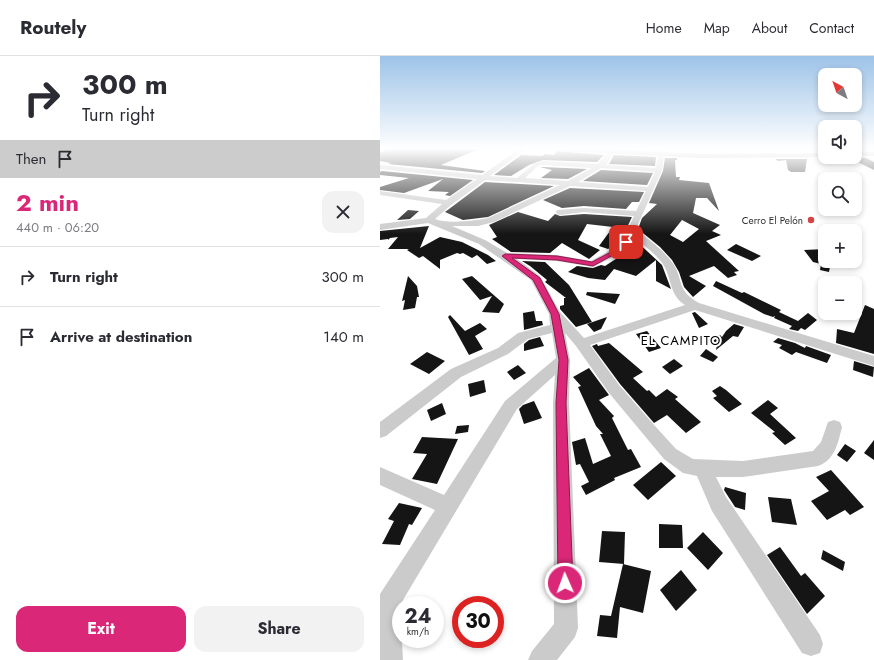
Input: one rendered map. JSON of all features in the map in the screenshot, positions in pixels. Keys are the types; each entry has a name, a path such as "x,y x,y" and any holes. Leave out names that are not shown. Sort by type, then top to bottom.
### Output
{"street":[{"path":"476,177 651,189"},
{"path":"518,180 521,177"},
{"path":"380,227 434,222 460,225 491,220 580,177"},
{"path":"505,256 557,258 593,264 611,254 626,242 656,177"},
{"path":"434,222 448,203 484,178"},
{"path":"380,193 448,203"},
{"path":"560,212 584,210 639,214"},
{"path":"482,242 491,220"},
{"path":"434,222 482,242 536,278 556,320 564,360 561,403 566,628 541,660"},
{"path":"632,230 668,262 683,299 695,306 874,361"},
{"path":"581,343 695,306"},
{"path":"556,320 581,343 614,388 670,454 689,467 703,469 743,469 818,458 829,446 834,427"},
{"path":"380,431 456,374 503,351 523,336 556,320"},
{"path":"390,660 388,603 511,405 564,360"},
{"path":"703,469 719,504 810,644"},
{"path":"380,476 448,506"}],"building":[{"path":"401,177 445,177 473,180 450,196 445,195 449,192 428,191 443,179 404,193 380,190 380,187 409,178"},
{"path":"542,177 571,177 568,179 541,178"},
{"path":"589,177 651,177 647,185 583,181"},
{"path":"660,177 680,177 679,180 709,183 719,211 707,198 696,198 693,213 720,225 712,231 721,235 706,241 739,271 734,272 737,275 728,278 714,266 689,276 706,286 693,297 684,287 679,272 672,260 660,247 638,229 642,218 657,204 649,203","holes":["682,220 699,229 683,242 670,235"]},
{"path":"485,182 554,186 488,217 463,220 445,212"},
{"path":"570,188 644,192 639,202 632,202 626,209 584,206 562,208 543,200"},
{"path":"408,210 419,211 410,219 397,220"},
{"path":"518,212 548,221 555,214 560,216 584,214 632,217 621,240 608,249 599,246 613,227 587,224 578,240 600,250 589,259 562,243 550,253 511,252 492,239 497,237 489,225"},
{"path":"429,226 420,248 440,237 462,242 488,255 496,261 487,264 477,255 472,258 463,253 457,253 440,260 440,269 423,256 419,258 407,250 409,249 388,249 398,237 390,238 388,240 380,240 380,231"},
{"path":"633,238 662,265 671,289 656,281 656,260 636,276 614,269 605,280 588,278 568,272 577,266 593,268 601,265 605,266 622,255 620,254 630,245"},
{"path":"736,244 761,256 752,261 727,250"},
{"path":"818,249 818,263 813,262 804,250"},
{"path":"522,261 545,262 569,285 592,322 576,327 560,309 560,306 564,305 564,298 566,298 545,282 547,280"},
{"path":"820,268 830,268 829,272 820,270"},
{"path":"408,276 417,286 419,297 417,297 415,308 403,310 405,300 402,301"},
{"path":"472,276 504,304 499,313 482,312 492,296 480,300 462,279"},
{"path":"716,281 742,293 744,292 781,310 779,312 798,321 808,313 817,320 805,330 801,328 798,331 789,329 792,326 774,318 775,316 773,317 764,314 713,286"},
{"path":"587,292 620,294 615,304 586,295"},
{"path":"865,305 874,309 874,354 836,343 837,329 854,333 859,320 862,320 862,313"},
{"path":"534,311 536,321 542,321 543,325 524,330 523,313"},
{"path":"695,312 708,324 699,328 692,313"},
{"path":"450,315 465,331 480,323 487,329 475,336 483,349 469,355 448,317"},
{"path":"607,317 601,329 594,332 587,324"},
{"path":"734,324 744,327 738,337 733,336 716,350 717,345 713,341 720,335 722,337"},
{"path":"647,331 661,348 649,352 636,334"},
{"path":"540,337 544,346 524,351 524,344 529,340"},
{"path":"778,338 795,343 805,348 806,346 831,355 827,363 796,352 792,355 779,348 782,345 773,342"},
{"path":"609,343 643,372 633,378 647,391 649,390 656,397 667,389 678,397 675,399 701,422 686,433 667,415 654,423 620,384 592,346"},
{"path":"706,349 718,357 713,362 700,356"},
{"path":"427,352 445,361 429,374 410,364"},
{"path":"674,359 683,366 670,374 662,367"},
{"path":"854,361 874,367 873,377 853,370"},
{"path":"518,365 526,373 514,380 507,372"},
{"path":"589,368 609,395 599,400 614,416 612,418 628,450 631,449 641,467 614,478 615,480 586,495 581,486 589,482 580,464 576,465 572,442 585,438 593,464 611,456 600,434 603,434 596,426 578,387 581,386 573,377"},
{"path":"484,380 486,392 470,397 468,384"},
{"path":"720,386 742,404 729,412 713,398 717,396 712,391"},
{"path":"768,400 778,408 770,414 796,438 785,445 772,433 775,432 751,413"},
{"path":"534,401 542,418 524,424 519,409 523,405"},
{"path":"442,403 446,414 431,421 427,410"},
{"path":"469,425 468,432 455,434 457,426"},
{"path":"422,437 458,439 437,484 412,479 427,454 413,453"},
{"path":"874,440 874,460 864,453"},
{"path":"845,444 856,451 847,462 837,455"},
{"path":"661,462 676,476 648,500 633,485"},
{"path":"831,470 864,507 850,515 845,510 827,520 811,501 829,491 816,477"},
{"path":"725,487 746,493 745,510 735,507 724,490"},
{"path":"768,497 791,499 797,525 772,522"},
{"path":"399,503 422,508 412,525 409,524 400,545 382,544 394,521 388,519"},
{"path":"659,524 682,525 683,548 659,548"},
{"path":"602,531 625,532 624,564 599,562"},
{"path":"703,532 723,553 708,570 687,548"},
{"path":"780,547 801,576 805,573 825,596 807,614 767,555"},
{"path":"823,550 845,562 843,571 821,559"},
{"path":"623,564 651,571 643,613 620,607 617,638 597,636 600,615 611,616"},
{"path":"681,570 697,590 676,611 660,590"}],"place":[{"name":"Cerro El Pelón","path":"811,220"}],"district":[{"name":"EL CAMPITO","path":"681,340"}],"route":[{"path":"565,583 561,403 564,360 555,314 536,278 505,256 557,258 593,264 611,254 626,242"}]}
